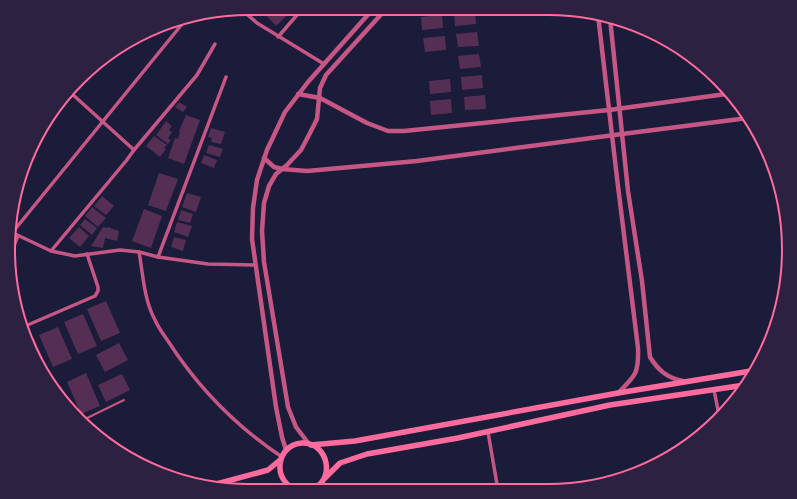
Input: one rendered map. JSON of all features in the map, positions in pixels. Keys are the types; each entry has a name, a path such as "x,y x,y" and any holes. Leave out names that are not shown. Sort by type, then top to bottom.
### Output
{"main road":[{"path":"223,482 268,470 281,458 286,450 296,444 355,441 618,393 747,373"},
{"path":"322,484 325,478 340,462 353,458 488,432 610,405 738,386"},
{"path":"310,444 318,448 324,454 327,462 325,478"},
{"path":"281,458 279,468 281,475 288,484"}],"street":[{"path":"248,15 278,36 324,64"},
{"path":"278,36 298,15"},
{"path":"286,450 276,407 252,239 252,208 257,180 267,150 285,112 298,94 368,15"},
{"path":"310,444 296,427 288,407 264,262 262,231 264,203 269,186 276,174 301,150 317,119 320,88 326,75 381,15"},
{"path":"599,21 639,362 637,372 633,378 618,393"},
{"path":"611,24 628,191 642,281 650,357 656,367 665,375 673,380 686,382"},
{"path":"17,225 181,25"},
{"path":"51,251 197,75 215,44"},
{"path":"158,257 226,77"},
{"path":"298,94 320,98 367,123 388,131 404,131 609,110 723,94"},
{"path":"73,95 134,150"},
{"path":"264,158 274,167 307,171 417,161 742,119"},
{"path":"16,242 18,236 51,251 75,256 120,250 208,264 255,265"},
{"path":"139,252 146,295 154,320 182,363 224,410 281,458"},
{"path":"27,325 95,296 98,291 98,287 87,254"},
{"path":"714,390 717,411"},
{"path":"488,432 497,484"}],"lane":[{"path":"87,418 124,400"}],"building":[{"path":"266,15 288,15 276,26"},
{"path":"442,15 443,28 422,30 421,17"},
{"path":"454,15 475,15 476,24 455,26"},
{"path":"477,32 479,46 458,47 456,34"},
{"path":"445,36 446,50 425,52 423,38"},
{"path":"479,54 481,67 460,69 458,56"},
{"path":"482,75 483,88 462,90 461,77"},
{"path":"450,79 451,92 430,94 429,81"},
{"path":"485,95 486,109 465,110 464,97"},
{"path":"451,99 452,113 431,115 430,101"},
{"path":"179,102 187,107 183,112 175,107"},
{"path":"186,115 200,120 184,164 168,158 175,138 178,139 179,131"},
{"path":"166,121 172,126 169,130 172,132 168,138 171,140 168,144 156,135"},
{"path":"211,128 225,132 221,144 211,142 212,138 208,137"},
{"path":"154,136 167,145 160,157 146,146"},
{"path":"209,145 223,149 220,157 206,153"},
{"path":"204,155 217,160 214,168 201,163"},
{"path":"159,173 178,179 166,211 148,205"},
{"path":"187,193 201,197 196,212 182,207"},
{"path":"102,196 114,206 106,215 94,206"},
{"path":"92,207 106,218 98,227 85,216"},
{"path":"144,209 162,216 151,248 132,241"},
{"path":"181,210 193,214 190,223 178,220"},
{"path":"85,219 97,228 92,235 80,225"},
{"path":"177,222 192,226 188,237 174,232"},
{"path":"79,227 89,236 80,247 69,238"},
{"path":"103,227 108,227 119,231 117,241 105,238 103,248 91,246"},
{"path":"174,237 186,240 183,251 171,247"},
{"path":"106,301 120,333 101,341 87,309"},
{"path":"83,314 97,346 78,354 64,322"},
{"path":"58,327 72,359 53,367 39,335"},
{"path":"34,338 47,368 39,353 33,339"},
{"path":"119,343 128,360 105,372 96,355"},
{"path":"86,373 100,406 82,413 79,410 67,382"},
{"path":"122,374 130,390 106,402 98,385"}]}
